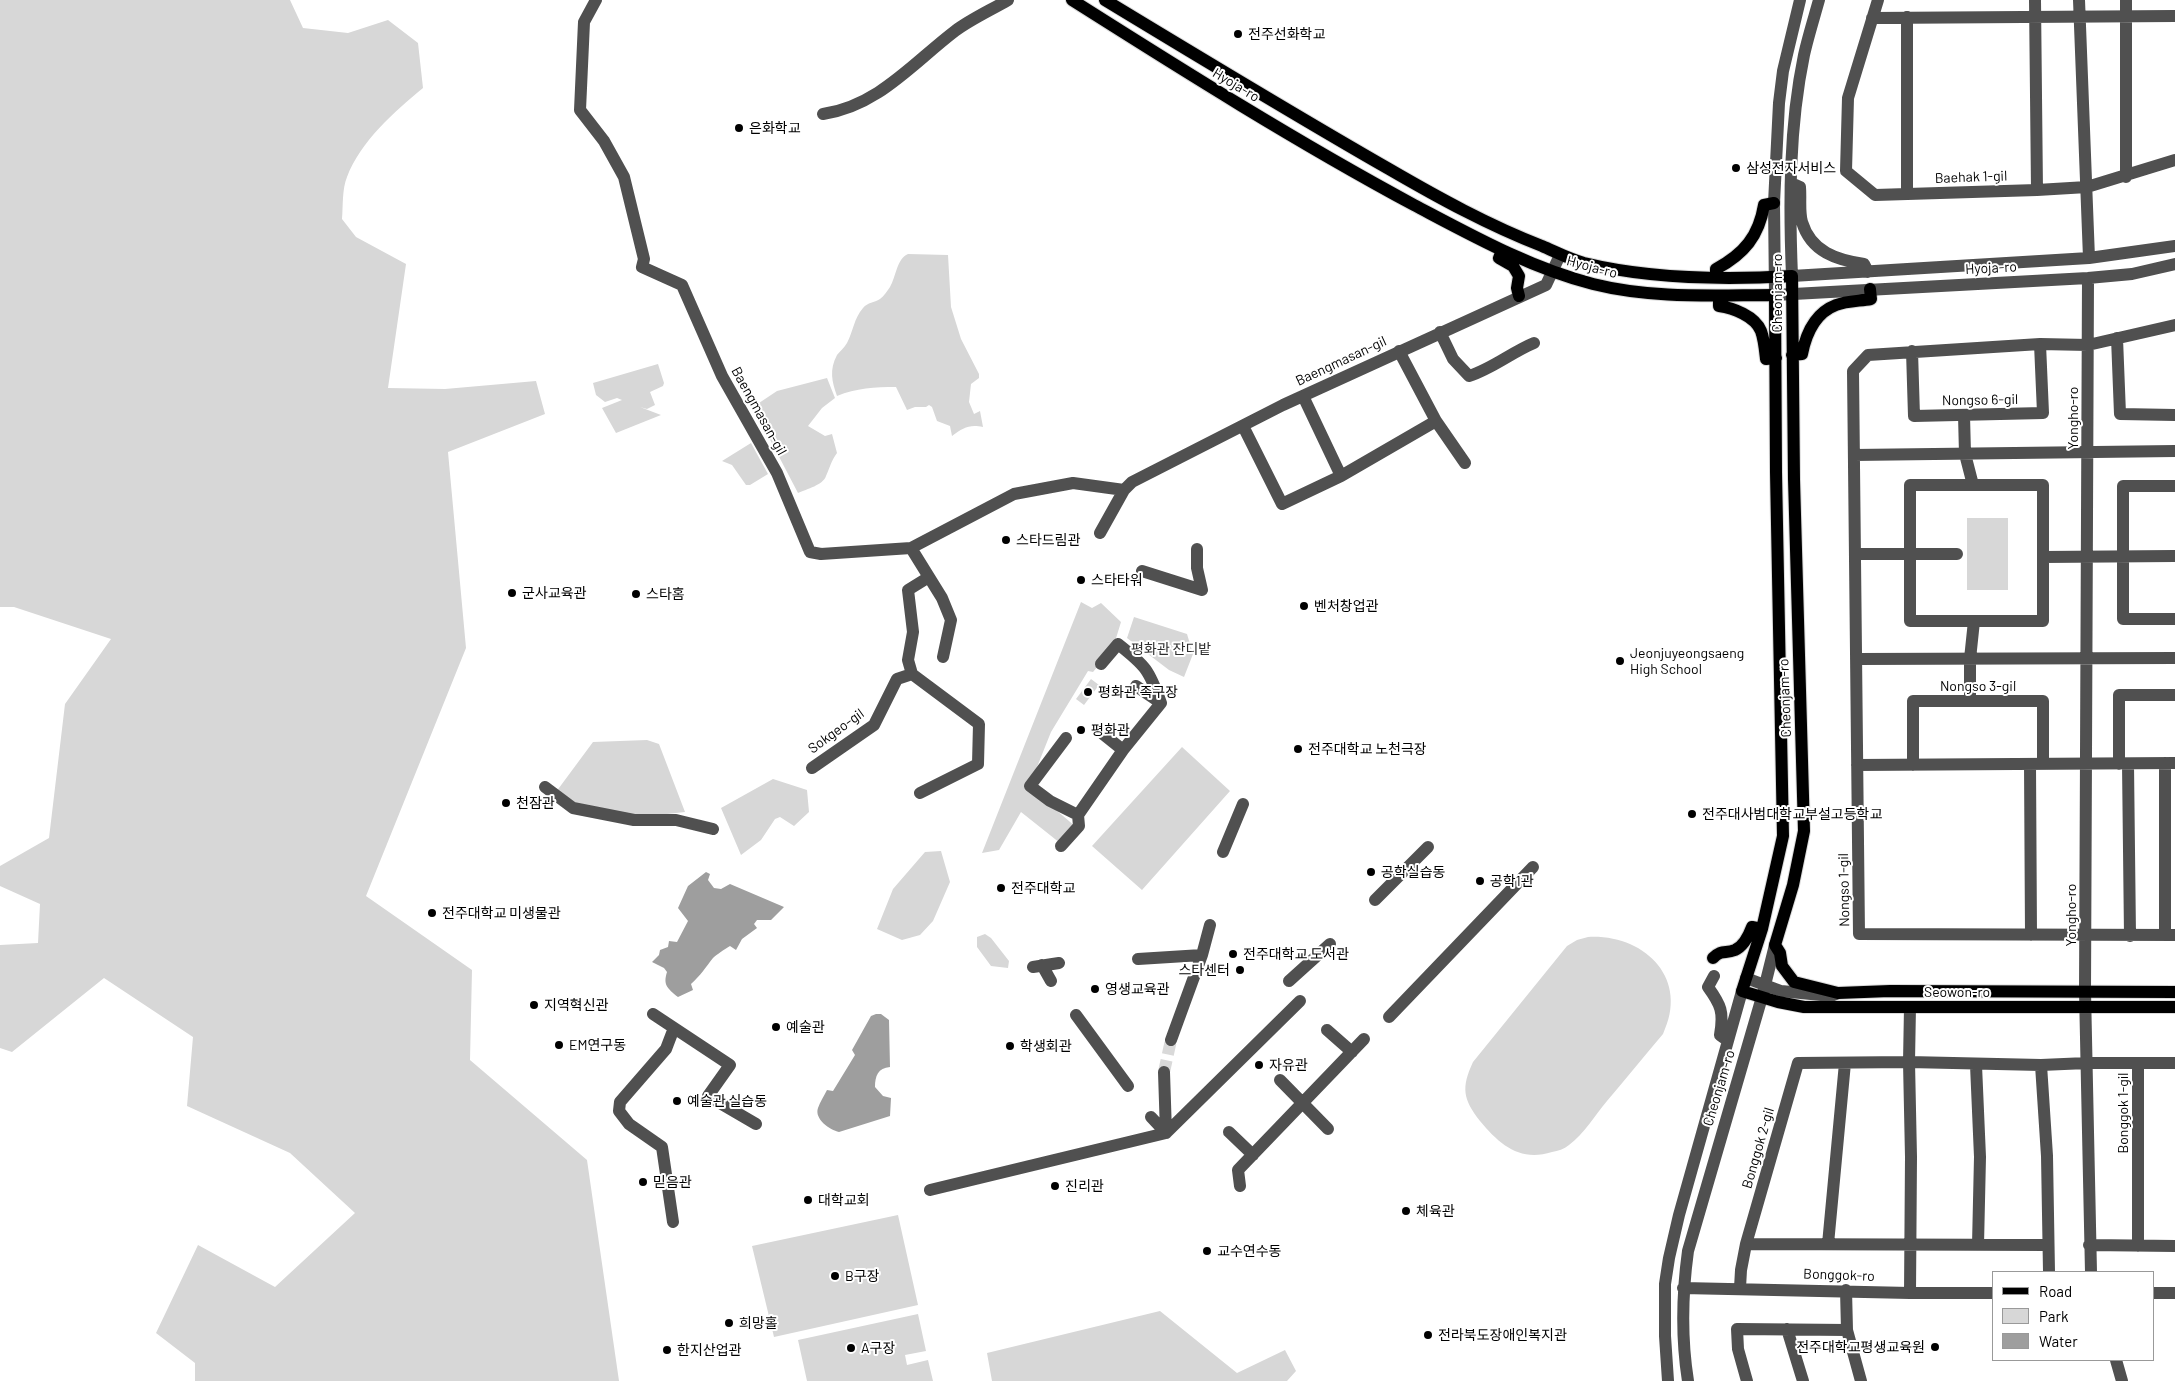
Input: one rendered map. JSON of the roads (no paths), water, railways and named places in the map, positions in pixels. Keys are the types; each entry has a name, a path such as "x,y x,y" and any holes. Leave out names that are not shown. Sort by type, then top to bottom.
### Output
{"main road":[{"name":"Hyoja-ro","path":"1072,0 1183,70 1362,177 1502,250 1553,271 1591,284 1616,289 1659,295 1776,295"},
{"name":"Hyoja-ro","path":"1105,0 1277,105 1441,199 1512,235 1583,262 1645,274 1792,276"},
{"path":"1716,276 1716,269 1730,262 1752,240 1758,228 1764,205 1774,203"},
{"path":"1502,250 1499,258 1514,266 1519,276 1517,288 1519,296"},
{"name":"Cheonjam-ro","path":"1775,945 1793,885 1804,831 1792,355 1792,276"},
{"path":"1792,355 1802,354 1804,341 1818,317 1836,305 1871,299 1870,289"},
{"name":"Cheonjam-ro","path":"1742,991 1762,929 1783,836 1776,295"},
{"path":"1719,296 1719,306 1730,308 1751,319 1761,330 1766,359 1776,358"},
{"path":"1713,958 1719,952 1735,950 1747,940 1752,927 1762,929"},
{"path":"1775,945 1780,953 1782,966 1794,982 1838,993"},
{"name":"Seowon-ro","path":"1742,991 1764,992 1804,1007 2175,1008"},
{"name":"Seowon-ro","path":"1838,993 2175,992"}],"street":[{"name":"Baengmasan-gil","path":"596,0 584,22 580,110 604,141 624,177 644,259 642,266 682,285 722,376 777,473 810,552 821,554 911,548 1014,494 1073,483 1124,490"},
{"path":"823,114 843,111 886,89 957,30 1008,0"},
{"name":"Cheonjam-ro","path":"1776,295 1774,203 1779,103 1784,65 1800,0"},
{"name":"Cheonjam-ro","path":"1792,276 1791,183 1795,112 1804,55 1819,0"},
{"name":"Baehak 1-gil","path":"1878,0 1848,98 1846,170 1875,196 2087,187 2126,177 2175,160"},
{"path":"2035,0 2036,190"},
{"path":"2079,0 2089,258"},
{"path":"2126,0 2126,177"},
{"path":"1872,18 2175,16"},
{"path":"1907,17 1907,194"},
{"path":"1791,183 1800,187 1802,222 1818,248 1826,254 1843,261 1864,264 1868,272"},
{"name":"Hyoja-ro","path":"1792,276 2089,258 2175,246"},
{"name":"Baengmasan-gil","path":"1100,533 1124,490 1132,482 1303,396 1546,284 1560,254"},
{"name":"Hyoja-ro","path":"1776,295 2088,278 2132,274 2175,264"},
{"name":"Yongho-ro","path":"2088,278 2085,992 2091,1271"},
{"path":"2170,935 2165,849 2170,764 1857,765 1853,371 1868,355 2040,344 2088,345 2175,325"},
{"path":"1440,332 1453,359 1469,376 1477,374 1516,351 1534,343"},
{"path":"2117,338 2120,414 2175,415"},
{"name":"Nongso 6-gil","path":"1912,351 1914,416 2043,413 2040,344"},
{"path":"1399,351 1436,421 1465,463"},
{"path":"1303,396 1341,476"},
{"path":"1964,415 1965,454 1973,485"},
{"path":"1243,426 1282,504 1341,476 1436,421"},
{"path":"1854,455 2175,451"},
{"path":"1910,485 1973,485 2043,485 2043,621 1910,621 1910,485"},
{"path":"2175,486 2123,486 2123,619 2175,619"},
{"path":"911,548 942,598 951,620 943,657"},
{"path":"1142,571 1202,590 1197,568 1197,549"},
{"path":"1855,554 1957,554"},
{"path":"2043,557 2175,556"},
{"path":"920,793 978,764 979,724 912,674 908,660 913,632 908,590 929,577"},
{"path":"1970,701 1970,659 1974,621"},
{"path":"1101,664 1118,644 1146,668 1161,703"},
{"path":"1856,659 2175,658"},
{"name":"Sokgeo-gil","path":"812,768 874,725 897,679 912,674"},
{"path":"1136,686 1161,703"},
{"path":"2130,936 2129,850 2119,695 2175,695"},
{"name":"Nongso 3-gil","path":"1913,765 1913,701 2043,701 2030,845 2031,935"},
{"path":"1061,846 1079,826 1078,815 1123,750 1161,703"},
{"path":"1103,734 1123,750"},
{"path":"1066,738 1030,786 1050,801 1078,815"},
{"name":"Nongso 1-gil","path":"1857,765 1859,934 2170,935"},
{"path":"545,787 573,808 634,820 676,820 713,829"},
{"path":"1224,852 1243,804"},
{"path":"1375,900 1428,847"},
{"path":"1389,1016 1533,867"},
{"path":"1171,1040 1202,956 1210,925"},
{"path":"1289,980 1330,944"},
{"name":"Cheonjam-ro","path":"1688,1381 1683,1333 1683,1288 1688,1251 1764,992 1775,945"},
{"path":"1138,959 1202,956"},
{"path":"1051,981 1037,966 1058,962"},
{"path":"1714,976 1708,987 1720,1004 1722,1024 1720,1034 1727,1040"},
{"name":"Seowon-ro","path":"1746,978 1764,992 1781,991 1831,996 1838,993"},
{"name":"Cheonjam-ro","path":"1668,1381 1665,1336 1665,1284 1669,1258 1678,1215 1742,991"},
{"path":"930,1190 1166,1133 1300,1001"},
{"path":"1910,1007 1910,1293"},
{"path":"653,1014 730,1064 708,1096 756,1124"},
{"path":"1076,1015 1128,1086"},
{"path":"673,1222 662,1147 630,1124 619,1111 620,1102 666,1049 674,1028"},
{"path":"1327,1030 1352,1052"},
{"path":"1240,1186 1238,1170 1304,1104 1364,1039"},
{"name":"Bonggok 2-gil","path":"1740,1288 1746,1244 1798,1063 1909,1062 2041,1065 2086,1063"},
{"path":"1828,1244 1845,1063"},
{"name":"Bonggok 1-gil","path":"2086,1063 2175,1063"},
{"name":"Bonggok 1-gil","path":"2138,1063 2138,1246"},
{"path":"1976,1065 1980,1157 1978,1245"},
{"path":"2041,1065 2049,1271"},
{"path":"1164,1072 1166,1133"},
{"path":"1280,1080 1328,1129"},
{"path":"1151,1117 1166,1133"},
{"path":"1229,1132 1253,1154"},
{"path":"1746,1244 2048,1245"},
{"path":"2089,1245 2175,1246"},
{"name":"Bonggok-ro","path":"1683,1288 1992,1293"},
{"path":"1846,1290 1847,1330 1861,1381"},
{"path":"2155,1293 2175,1293"},
{"path":"1747,1381 1738,1349 1737,1329 1847,1330"},
{"path":"1788,1329 1803,1381"},
{"path":"2116,1361 2122,1381"}],"water":[{"path":"706,872 710,874 708,880 714,888 721,889 730,884 784,907 771,920 757,920 754,924 757,928 742,939 736,950 730,946 714,957 691,984 693,990 678,997 667,986 665,980 667,972 664,968 652,962 659,955 660,950 668,947 669,941 677,942 688,921 678,908 688,886"},
{"path":"881,1014 889,1020 890,1067 878,1073 875,1087 883,1096 891,1098 890,1116 839,1132 835,1131 827,1126 818,1116 818,1108 827,1090 833,1091 855,1055 852,1050 871,1016"}],"tunnel":[{"path":"1164,1072 1171,1040"}],"place":[{"name":"전주선화학교","path":"1238,34"},
{"name":"은화학교","path":"739,128"},
{"name":"삼성전자서비스","path":"1736,168"},
{"name":"스타드림관","path":"1006,540"},
{"name":"스타타워","path":"1081,580"},
{"name":"군사교육관","path":"512,593"},
{"name":"스타홈","path":"636,594"},
{"name":"벤처창업관","path":"1304,606"},
{"name":"Jeonjuyeongsaeng High School","path":"1620,661"},
{"name":"평화관 족구장","path":"1088,692"},
{"name":"평화관","path":"1081,730"},
{"name":"전주대학교 노천극장","path":"1298,749"},
{"name":"천잠관","path":"506,803"},
{"name":"전주대사범대학교부설고등학교","path":"1692,814"},
{"name":"공학실습동","path":"1371,872"},
{"name":"공학1관","path":"1480,881"},
{"name":"전주대학교","path":"1001,888"},
{"name":"전주대학교 미생물관","path":"432,913"},
{"name":"전주대학교 도서관","path":"1233,954"},
{"name":"스타센터","path":"1240,970"},
{"name":"영생교육관","path":"1095,989"},
{"name":"지역혁신관","path":"534,1005"},
{"name":"예술관","path":"776,1027"},
{"name":"EM연구동","path":"559,1045"},
{"name":"학생회관","path":"1010,1046"},
{"name":"자유관","path":"1259,1065"},
{"name":"예술관 실습동","path":"677,1101"},
{"name":"믿음관","path":"643,1182"},
{"name":"진리관","path":"1055,1186"},
{"name":"대학교회","path":"808,1200"},
{"name":"체육관","path":"1406,1211"},
{"name":"교수연수동","path":"1207,1251"},
{"name":"B구장","path":"835,1276"},
{"name":"희망홀","path":"729,1323"},
{"name":"전라북도장애인복지관","path":"1428,1335"},
{"name":"전주대학교평생교육원","path":"1935,1347"},
{"name":"A구장","path":"851,1348"},
{"name":"한지산업관","path":"667,1350"}],"park label":[{"name":"평화관 잔디밭","path":"1171,649"}]}
